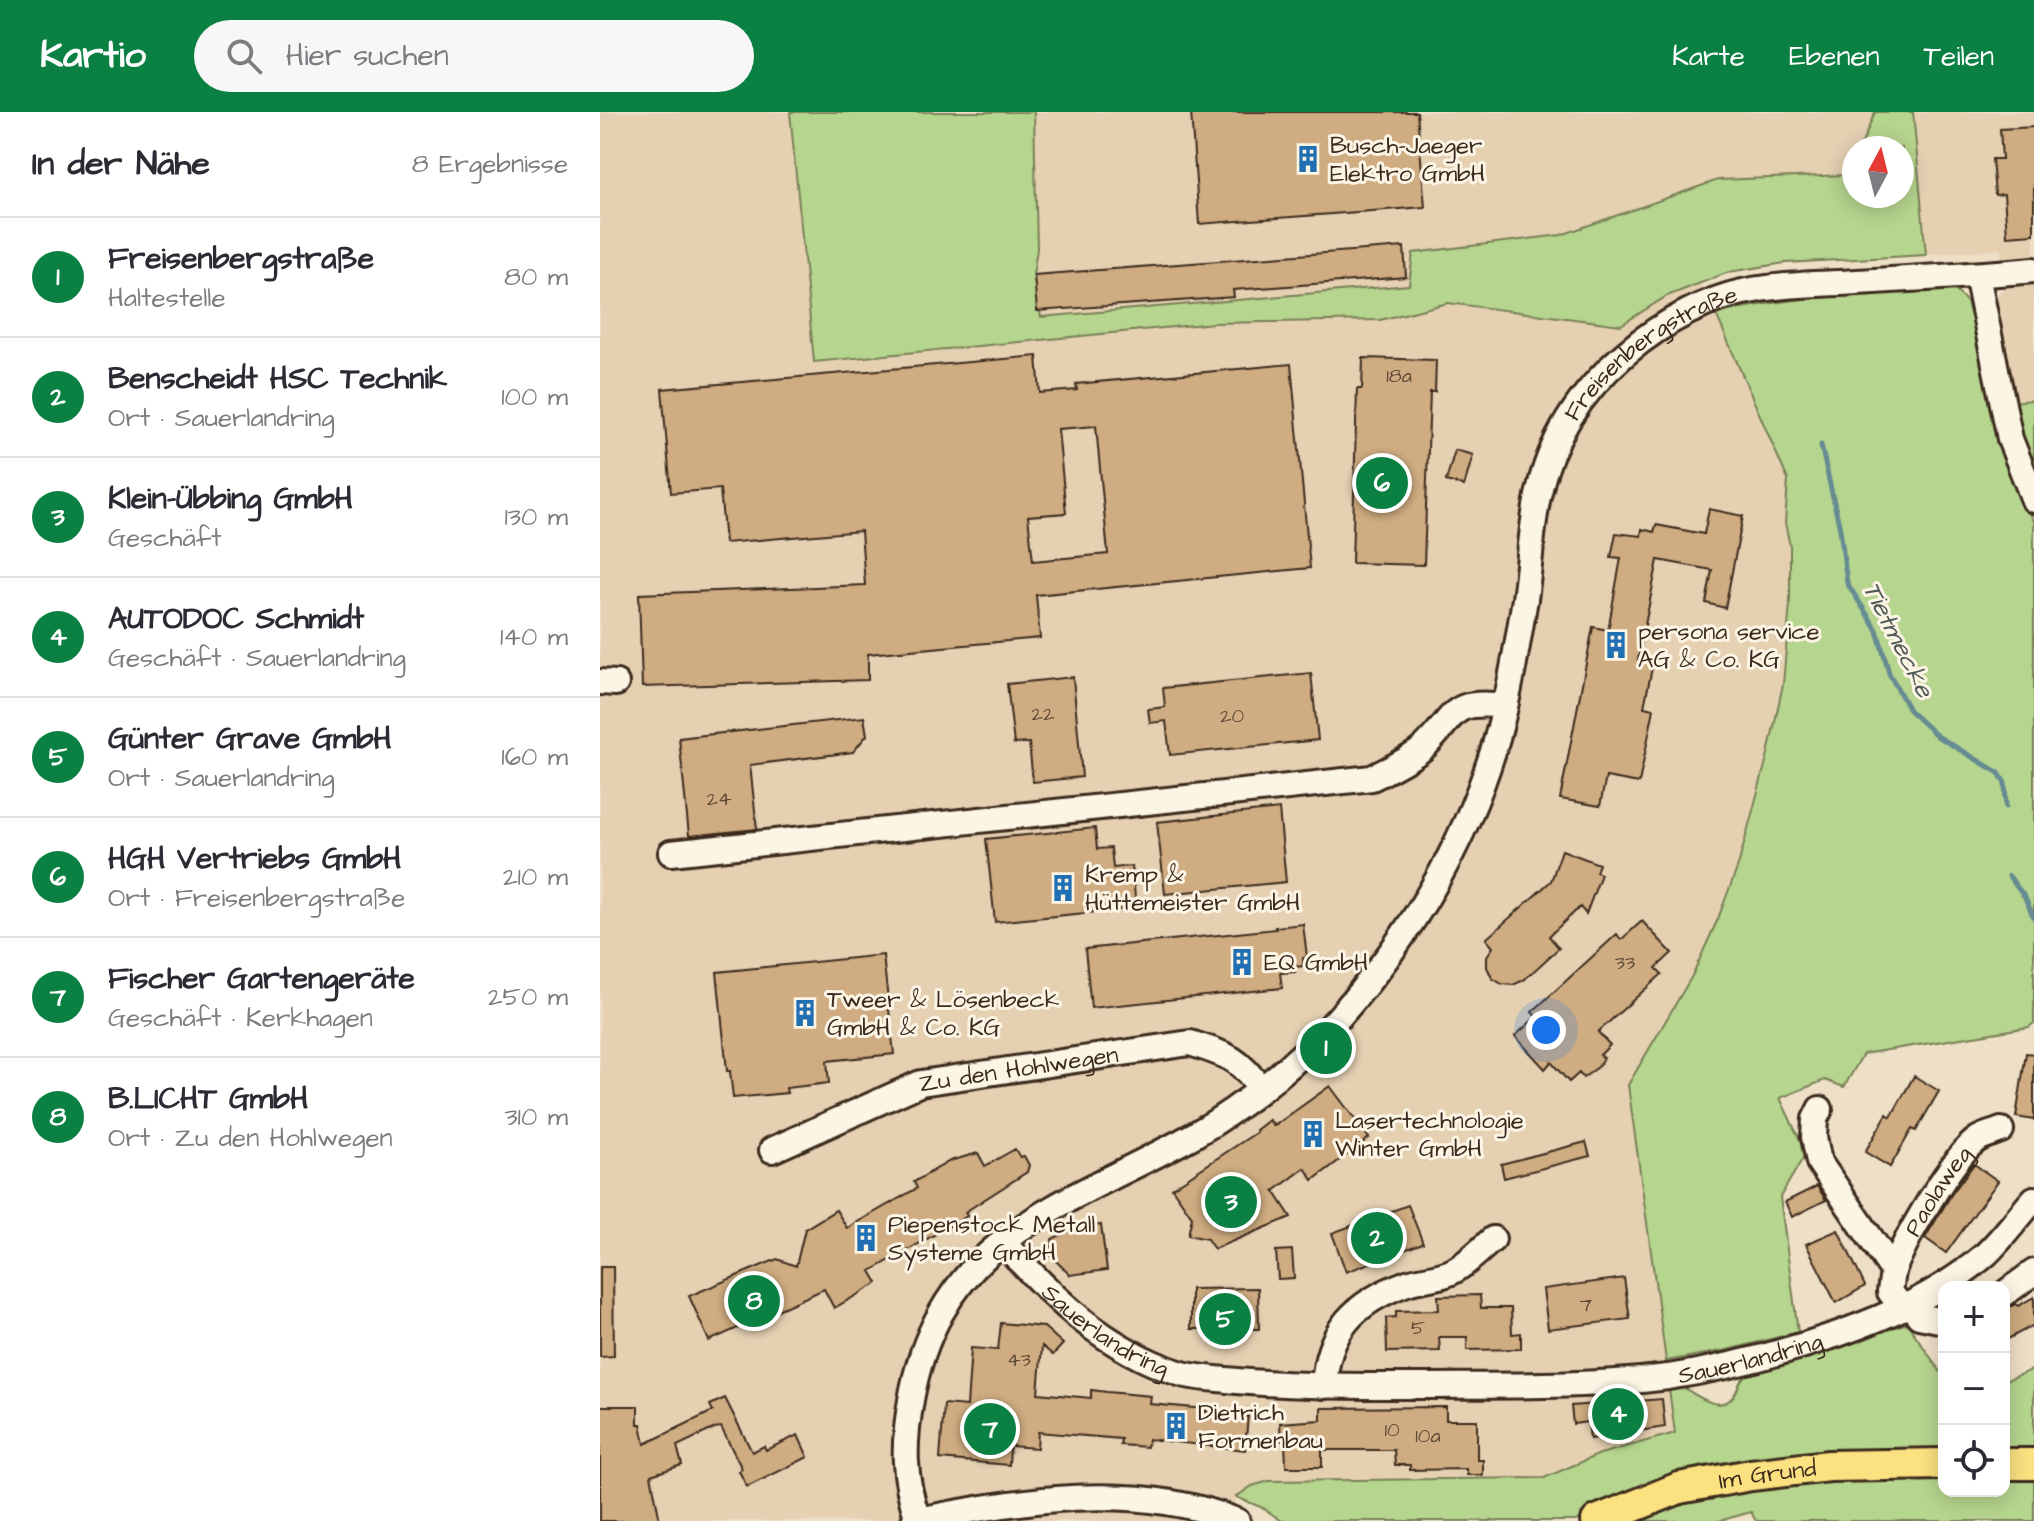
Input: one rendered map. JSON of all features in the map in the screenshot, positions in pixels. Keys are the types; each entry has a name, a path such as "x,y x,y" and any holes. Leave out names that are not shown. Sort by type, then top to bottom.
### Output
{"main road":[{"name":"Im Grund","path":"1597,1521 1679,1488 1751,1475 1829,1466 1938,1464"},
{"path":"2010,1464 2034,1464"}],"street":[{"name":"Freisenbergstraße","path":"916,1521 904,1459 918,1369 927,1342 949,1300 973,1267 1002,1241 1049,1208 1197,1133 1261,1089 1336,1021 1386,961 1434,889 1485,776 1505,706 1525,599 1538,494 1555,445 1571,414 1595,382 1627,352 1676,318 1712,302 1757,289 2034,270"},
{"path":"1977,275 2010,439 2034,500"},
{"path":"671,853 1372,778 1421,749 1456,709 1477,703 1505,706"},
{"name":"Zu den Hohlwegen","path":"772,1150 921,1083 1190,1043 1230,1055 1248,1071 1261,1089"},
{"path":"1820,1109 1815,1119 1814,1137 1819,1162 1893,1271 1890,1292 1919,1316 1938,1320"},
{"name":"Paolaweg","path":"1893,1271 1905,1239 1962,1153 1977,1140 2001,1130"},
{"name":"Sauerlandring","path":"1002,1241 1060,1302 1127,1352 1181,1374 1324,1386 1535,1384 1667,1377 1784,1351 1907,1306 1949,1282 1987,1253 2034,1199"},
{"path":"1324,1386 1333,1343 1340,1328 1356,1310 1407,1283 1453,1272 1493,1239"},
{"path":"2010,1290 2034,1272"},
{"path":"916,1521 1009,1504 1104,1497 1198,1509 1237,1521"}],"shaded area":[{"path":"600,112 790,112 813,362 1044,339 1033,275 1037,249 1034,112 2034,112 2034,400 2011,402 2000,348 1996,300 2005,285 2001,249 1773,265 1699,282 1788,480 1785,523 1790,546 1790,604 1783,684 1738,866 1692,976 1628,1085 1675,1433 1600,1454 1544,1478 1269,1481 1236,1497 1231,1521 600,1521"}],"green space":[{"path":"790,112 1034,112 1037,249 1033,275 1041,317 1409,285 1413,253 1561,235 1718,180 1842,175 1842,208 1914,208 1914,136 1865,136 1875,112 1913,112 1926,255 1785,263 1729,272 1667,296 1621,325 1448,303 1380,320 1214,323 814,362"},
{"path":"1953,288 1967,302 2017,488 2034,521 2034,1023 2029,1027 1863,1054 1844,1087 1825,1080 1780,1098 1806,1153 1780,1197 1798,1332 1666,1361 1628,1085 1692,976 1738,866 1783,684 1790,604 1790,546 1785,523 1788,480 1716,314 1804,299"},
{"path":"2034,400 2034,475 2011,402"},
{"path":"1907,1323 1938,1368 1938,1456 1616,1501 1576,1521 1282,1521 1263,1508 1236,1497 1252,1486 1269,1481 1544,1478 1600,1454 1675,1433 1669,1389 1683,1387 1711,1402 1725,1403 1747,1375"},
{"path":"2034,1369 2034,1453 2010,1454 2010,1379"},
{"path":"2010,1473 2034,1473 2034,1521 1756,1521 1751,1512 1719,1521 1622,1521 1644,1512 1752,1484 1938,1475 1938,1497 2010,1497"}],"building":[{"name":"Busch-Jaeger Elektro GmbH","path":"1191,112 1417,112 1425,207 1199,224"},
{"path":"2034,127 2034,234 2007,236 2004,194 1995,195 1992,159 2002,159 2000,129"},
{"path":"1404,247 1406,277 1233,290 1234,297 1037,311 1034,275"},
{"path":"1037,356 1040,393 1077,390 1076,384 1291,364 1310,568 1036,595 1040,638 868,654 868,680 642,687 639,594 865,585 861,531 725,543 720,489 671,493 662,389","holes":["1096,426 1108,554 1033,561 1028,516 1066,513 1058,429"]},
{"path":"1363,358 1436,360 1435,392 1430,392 1424,565 1352,563 1357,389 1362,389"},
{"path":"1455,450 1473,455 1464,486 1446,481"},
{"name":"persona service AG & Co. KG","path":"1709,509 1743,516 1725,608 1706,603 1712,570 1658,560 1638,660 1653,663 1644,707 1654,709 1639,783 1606,777 1600,806 1560,799 1593,627 1608,630 1621,558 1611,557 1616,533 1641,536 1642,529 1654,532 1656,525 1704,534"},
{"path":"1311,673 1318,740 1170,755 1166,721 1150,723 1148,709 1165,707 1163,688"},
{"path":"1073,677 1082,777 1033,782 1029,743 1014,744 1007,684"},
{"path":"864,717 867,735 853,752 750,765 757,829 689,836 679,738"},
{"path":"1279,809 1286,882 1165,894 1157,822"},
{"name":"Kremp & Hüttemeister GmbH","path":"1095,828 1097,849 1111,848 1113,868 1132,866 1136,908 995,922 986,839"},
{"path":"1562,850 1599,864 1596,872 1601,874 1586,914 1580,907 1549,936 1559,948 1524,980 1513,985 1502,984 1492,978 1487,967 1487,956 1493,947 1486,939 1551,881"},
{"path":"1642,921 1672,953 1656,968 1662,974 1598,1032 1610,1045 1600,1055 1604,1058 1598,1067 1583,1078 1579,1073 1569,1082 1551,1062 1545,1069 1515,1036 1536,1017 1532,1012 1617,934 1621,940"},
{"path":"1303,924 1307,957 1303,958 1303,966 1295,967 1295,972 1280,973 1282,988 1091,1008 1085,949"},
{"name":"Tweer & Lösenbeck GmbH & Co. KG","path":"883,955 894,1054 827,1061 829,1083 786,1088 787,1093 733,1098 730,1071 727,1071 717,972"},
{"path":"2026,1053 2034,1054 2034,1120 2016,1117"},
{"path":"1914,1076 1939,1091 1890,1167 1865,1152 1887,1114 1891,1117"},
{"path":"1330,1086 1369,1138 1313,1180 1305,1168 1274,1191 1291,1217 1214,1249 1207,1239 1188,1235 1192,1217 1172,1188 1257,1132 1269,1120 1274,1126"},
{"path":"1586,1142 1590,1156 1504,1178 1501,1164"},
{"name":"Piepenstock Metall Systeme GmbH","path":"1015,1149 1029,1165 1027,1172 965,1212 967,1216 871,1271 878,1283 834,1308 824,1289 709,1341 689,1296 777,1259 796,1266 805,1229 836,1210 847,1228 917,1188 914,1182 950,1161 978,1153 985,1166"},
{"path":"1974,1164 1998,1181 1946,1253 1925,1238"},
{"path":"1817,1186 1826,1200 1792,1217 1785,1202"},
{"path":"1408,1205 1423,1243 1346,1272 1332,1233"},
{"path":"1088,1222 1088,1227 1101,1225 1107,1270 1070,1275 1043,1248 1053,1246 1052,1239"},
{"path":"1838,1230 1865,1286 1836,1303 1806,1244"},
{"path":"1292,1250 1294,1278 1278,1279 1276,1251"},
{"path":"600,1267 613,1267 614,1356 600,1357"},
{"path":"1624,1278 1630,1319 1548,1329 1543,1289"},
{"path":"1258,1288 1259,1329 1191,1329 1191,1289"},
{"path":"1480,1295 1481,1308 1511,1308 1512,1334 1521,1333 1521,1349 1467,1350 1467,1337 1439,1337 1440,1351 1387,1352 1386,1318 1396,1317 1396,1311 1439,1310 1438,1296"},
{"path":"2034,1297 2034,1325 2010,1338 2010,1306 2018,1306"},
{"path":"1001,1323 1044,1327 1063,1344 1053,1355 1042,1346 1038,1393 1091,1398 1091,1390 1151,1396 1150,1404 1248,1416 1245,1450 1148,1439 1147,1447 1120,1445 1121,1439 1038,1432 1037,1448 1010,1446 1009,1465 940,1459 944,1404 967,1406 971,1348 998,1350"},
{"path":"725,1398 752,1452 764,1446 766,1450 798,1435 808,1457 747,1487 739,1471 742,1469 721,1427 715,1428 677,1446 682,1465 651,1475 660,1521 600,1521 600,1406 638,1406 638,1424 641,1424 645,1444 713,1411 710,1405"},
{"path":"1662,1399 1665,1427 1590,1439 1588,1422 1573,1424 1571,1406"},
{"path":"1446,1407 1446,1420 1477,1420 1477,1460 1483,1460 1483,1475 1467,1475 1466,1469 1410,1470 1410,1465 1395,1465 1394,1450 1322,1450 1322,1467 1286,1467 1285,1441 1281,1441 1280,1423 1321,1420 1321,1408"}],"waterway":[{"name":"Tietmecke","path":"1821,445 1840,529 1847,583 1877,630 1889,673 1909,710 1937,736 1999,773 2005,783 2006,807"},
{"name":"Tietmecke","path":"2009,876 2025,898 2034,918"}],"place":[{"name":"Busch-Jaeger Elektro GmbH","path":"1308,159"},
{"name":"HGH Vertriebs GmbH","path":"1382,483"},
{"name":"persona service AG & Co. KG","path":"1616,645"},
{"name":"Kremp & Hüttemeister GmbH","path":"1063,888"},
{"name":"EQ GmbH","path":"1242,962"},
{"name":"Tweer & Lösenbeck GmbH & Co. KG","path":"805,1013"},
{"name":"Freisenbergstraße","path":"1326,1048"},
{"name":"Lasertechnologie Winter GmbH","path":"1313,1134"},
{"name":"Klein-Übbing GmbH","path":"1231,1202"},
{"name":"Piepenstock Metall Systeme GmbH","path":"866,1238"},
{"name":"Benscheidt HSC Technik","path":"1377,1238"},
{"name":"B.LICHT GmbH","path":"754,1301"},
{"name":"Günter Grave GmbH","path":"1225,1319"},
{"name":"AUTODOC Schmidt","path":"1618,1414"},
{"name":"Dietrich Formenbau","path":"1176,1426"},
{"name":"Fischer Gartengeräte","path":"990,1429"}]}
